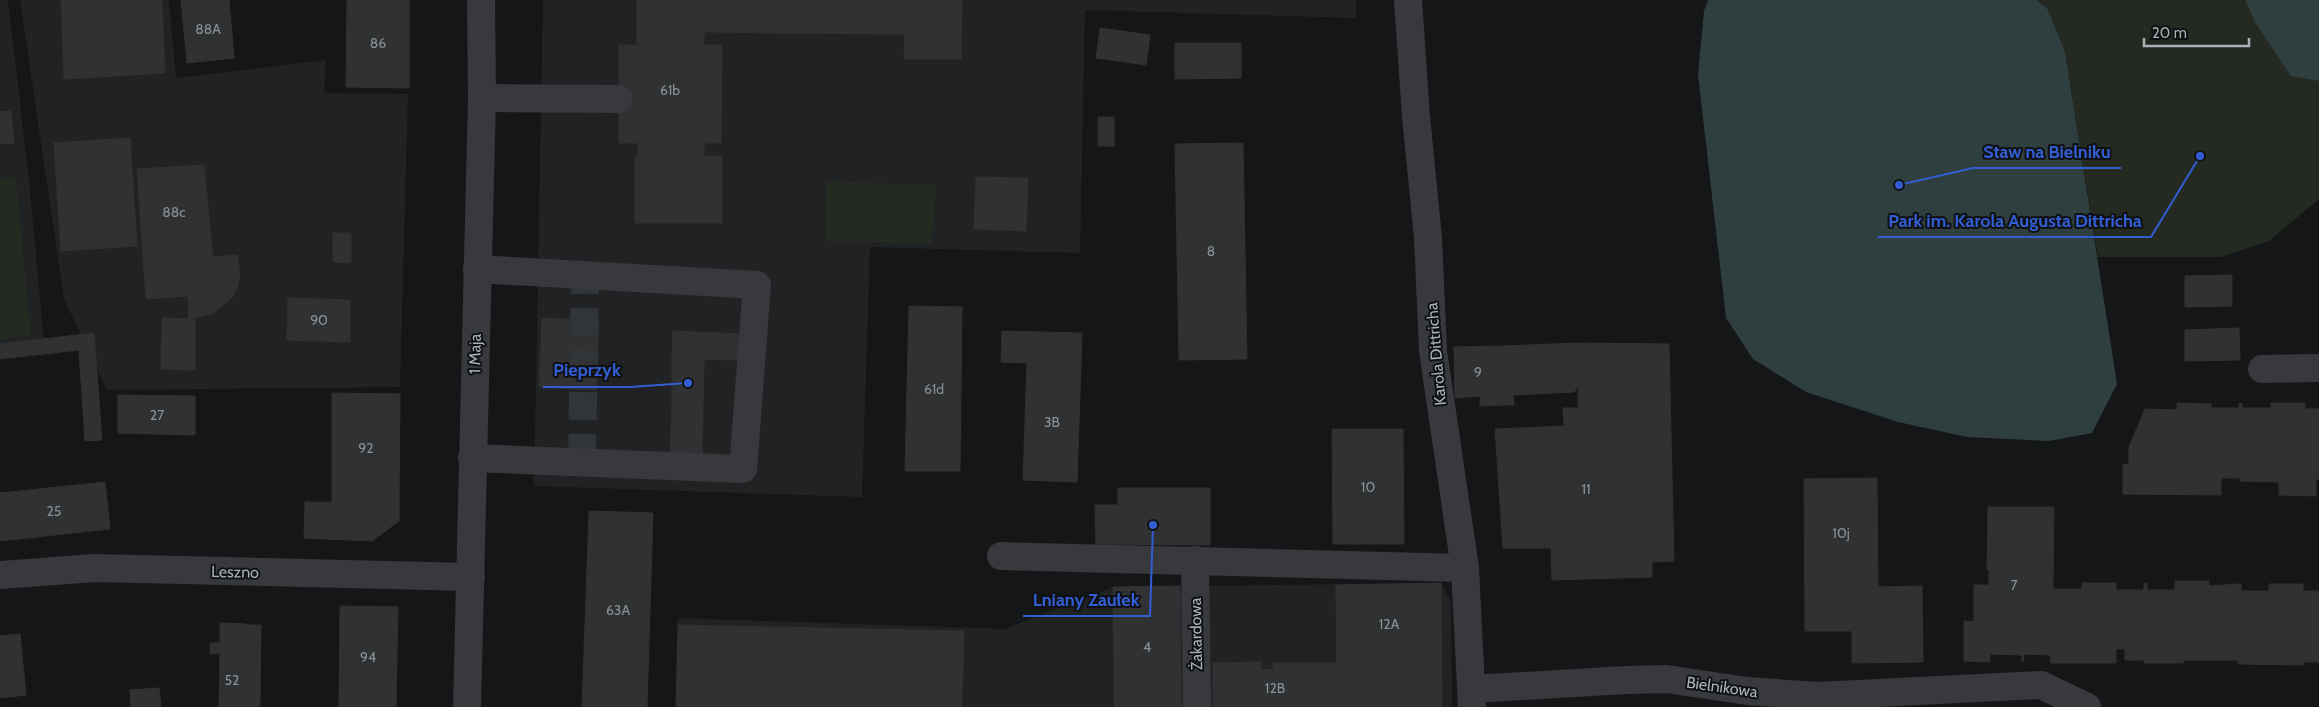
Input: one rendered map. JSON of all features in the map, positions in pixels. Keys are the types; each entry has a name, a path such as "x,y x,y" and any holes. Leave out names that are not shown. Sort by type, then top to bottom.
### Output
{"street":[{"name":"1 Maja","path":"467,707 482,98 482,0"},
{"name":"Karola Dittricha","path":"1408,0 1416,116 1428,238 1433,351 1465,568 1472,698"},
{"path":"482,98 618,99"},
{"path":"472,458 743,469 757,286 477,269"},
{"path":"2262,369 2319,368"},
{"path":"1001,556 1465,568"},
{"name":"Żakardowa","path":"1194,560 1197,707"},
{"name":"Leszno","path":"0,575 95,568 471,577"},
{"name":"Bielnikowa","path":"1472,698 1667,679 1817,702 2041,686 2087,707"}],"shaded area":[{"path":"0,0 8,0 29,180 44,342 0,346"},
{"path":"20,0 169,0 176,78 326,60 324,93 408,94 400,387 107,390 64,299"},
{"path":"543,0 1356,0 1356,18 1085,10 1080,253 870,247 862,497 534,486"},
{"path":"1708,0 2037,0 2047,8 2065,51 2117,384 2092,433 2049,441 1967,437 1898,422 1806,392 1753,359 1726,318 1698,74 1704,11"},
{"path":"2037,0 2319,0 2319,198 2317,201 2269,241 2221,257 2098,257 2065,51 2047,8"},
{"path":"2245,0 2319,0 2319,81 2291,76 2255,22"},
{"path":"16,177 31,336 0,339 0,179"},
{"path":"827,181 936,185 932,244 825,241"},
{"path":"1441,583 1451,602 1452,707 676,707 678,618 1005,629 1113,587"}],"building":[{"path":"61,0 162,0 165,73 64,79"},
{"path":"181,0 229,0 234,58 187,63"},
{"path":"347,0 409,0 409,88 346,87"},
{"path":"637,0 718,0 719,32 704,32 704,45 637,44"},
{"path":"718,0 767,0 766,33 719,32"},
{"path":"767,0 906,0 905,34 766,33"},
{"path":"906,0 962,0 961,59 904,59"},
{"path":"1100,28 1150,35 1146,65 1096,58"},
{"path":"1175,43 1241,43 1241,78 1175,79"},
{"path":"619,45 722,45 721,143 704,143 704,156 722,156 722,223 635,223 635,156 638,156 638,143 619,143"},
{"path":"11,111 14,143 0,144 0,112"},
{"path":"1098,117 1114,117 1114,146 1098,146"},
{"path":"130,138 137,246 61,251 54,143"},
{"path":"1243,143 1247,359 1179,360 1175,144"},
{"path":"204,165 213,257 237,255 240,272 238,286 232,298 211,314 189,319 188,296 146,299 137,169"},
{"path":"976,177 1028,178 1026,231 974,229"},
{"path":"333,233 351,233 351,263 333,262"},
{"path":"2232,275 2232,306 2185,307 2185,276"},
{"path":"288,298 350,300 350,342 287,340"},
{"path":"909,306 962,307 960,471 905,471"},
{"path":"162,318 195,319 195,370 161,369"},
{"path":"542,318 599,321 596,390 539,387"},
{"path":"2239,328 2240,360 2185,361 2185,330"},
{"path":"673,331 741,334 740,360 672,359"},
{"path":"1002,331 1082,333 1077,482 1023,480 1027,363 1001,362"},
{"path":"94,333 102,440 85,441 79,350 0,359 0,344"},
{"path":"1579,343 1669,344 1674,561 1652,562 1652,577 1552,580 1551,548 1503,548 1495,429 1564,426 1563,408 1578,408"},
{"path":"1579,343 1578,387 1574,392 1513,395 1514,405 1503,405 1501,346"},
{"path":"1501,346 1503,405 1480,406 1480,396 1455,398 1454,347"},
{"path":"672,359 704,359 703,405 672,404"},
{"path":"332,393 400,394 399,503 332,502"},
{"path":"118,395 195,396 195,435 118,433"},
{"path":"2177,403 2211,404 2211,408 2239,408 2241,403 2240,478 2221,478 2221,495 2123,494 2123,464 2129,465 2129,447 2145,409 2177,410"},
{"path":"2241,403 2243,408 2271,408 2271,403 2305,403 2305,409 2319,409 2319,479 2316,479 2316,496 2279,495 2279,482 2240,481"},
{"path":"672,404 703,405 702,458 670,458"},
{"path":"1332,429 1403,429 1404,544 1333,544"},
{"path":"1877,478 1878,587 1922,586 1923,662 1852,663 1852,631 1805,631 1804,479"},
{"path":"105,482 110,529 0,541 0,493"},
{"path":"1118,488 1210,488 1210,545 1096,544 1095,505 1118,505"},
{"path":"305,502 399,503 399,521 372,541 304,538"},
{"path":"1988,507 2054,507 2053,589 2082,589 2082,583 2116,583 2116,590 2144,590 2144,583 2147,583 2147,590 2175,590 2175,581 2209,581 2209,586 2239,584 2239,660 2184,660 2183,663 2144,663 2144,660 2125,660 2125,649 2116,649 2116,663 2051,663 2050,655 2024,654 2023,662 2022,655 1990,654 1990,662 1964,661 1964,621 1974,622 1974,585 1989,585 1989,570 1987,570"},
{"path":"589,511 653,513 647,707 582,707"},
{"path":"1441,583 1442,707 1337,707 1336,585"},
{"path":"2239,584 2241,584 2241,591 2269,591 2269,584 2303,584 2303,591 2319,591 2319,662 2303,662 2303,665 2238,664"},
{"path":"1180,586 1181,707 1114,707 1113,587"},
{"path":"340,606 398,607 396,707 339,707"},
{"path":"220,623 246,624 244,707 219,707 220,653 210,654 210,643 220,643"},
{"path":"246,625 261,625 260,707 244,707"},
{"path":"678,625 964,631 962,707 676,707"},
{"path":"20,634 26,695 0,698 0,636"},
{"path":"1261,662 1261,670 1273,669 1273,663 1337,663 1337,707 1213,707 1213,663"},
{"path":"159,688 161,707 131,707 130,690"}],"tunnel":[{"path":"582,462 585,275"}],"place":[{"name":"Park im. Karola Augusta Dittricha","path":"2200,156"},
{"name":"Staw na Bielniku","path":"1899,185"},
{"name":"Pieprzyk","path":"688,383"},
{"name":"Lniany Zaułek","path":"1153,525"}]}
